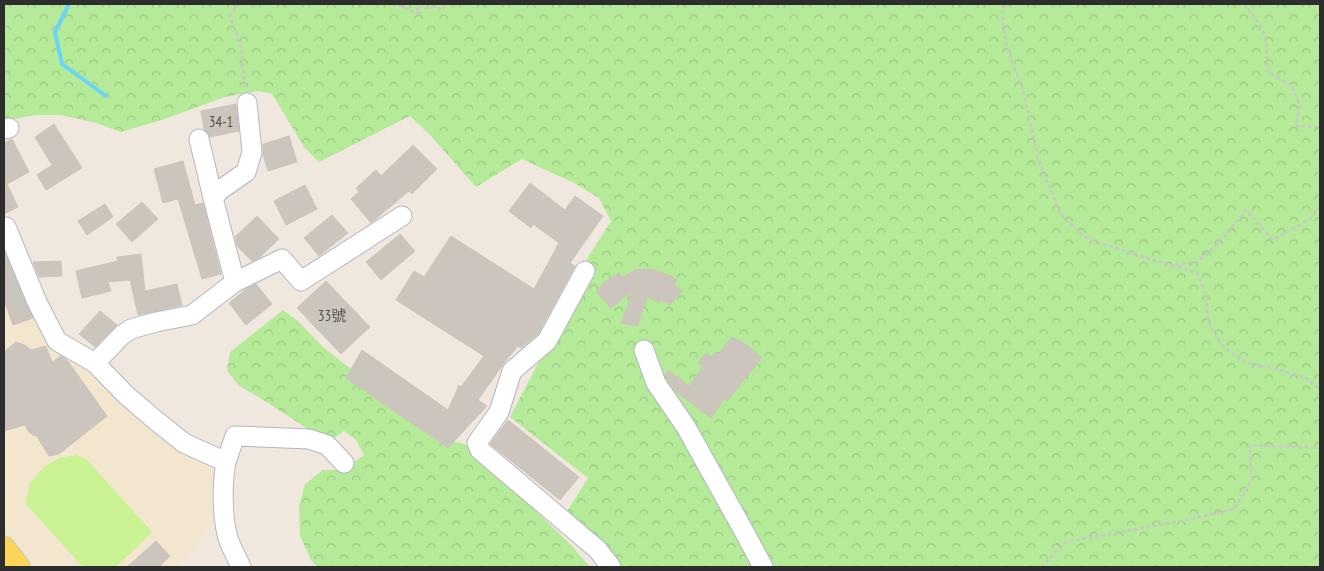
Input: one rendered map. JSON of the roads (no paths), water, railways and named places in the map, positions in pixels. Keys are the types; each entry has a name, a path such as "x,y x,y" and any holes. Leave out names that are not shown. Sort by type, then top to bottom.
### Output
{"main road":[{"path":"4,548 19,567"}],"lane":[{"path":"213,198 220,190 246,172 252,152 246,103"},
{"path":"199,140 235,282"},
{"path":"95,363 122,335 131,329 192,315 235,282 282,259 301,281 402,216"},
{"path":"4,228 6,228 37,302 57,341 95,363 125,394 184,443 226,462"},
{"path":"585,271 547,341 512,371 499,412 478,443 480,450 598,550 611,567"},
{"path":"644,350 656,383 686,427 763,567"},
{"path":"241,567 228,538 224,509 224,472 234,436 309,439 327,445 344,463"}],"waterway":[{"path":"69,4 55,32 62,64 106,96"}]}
